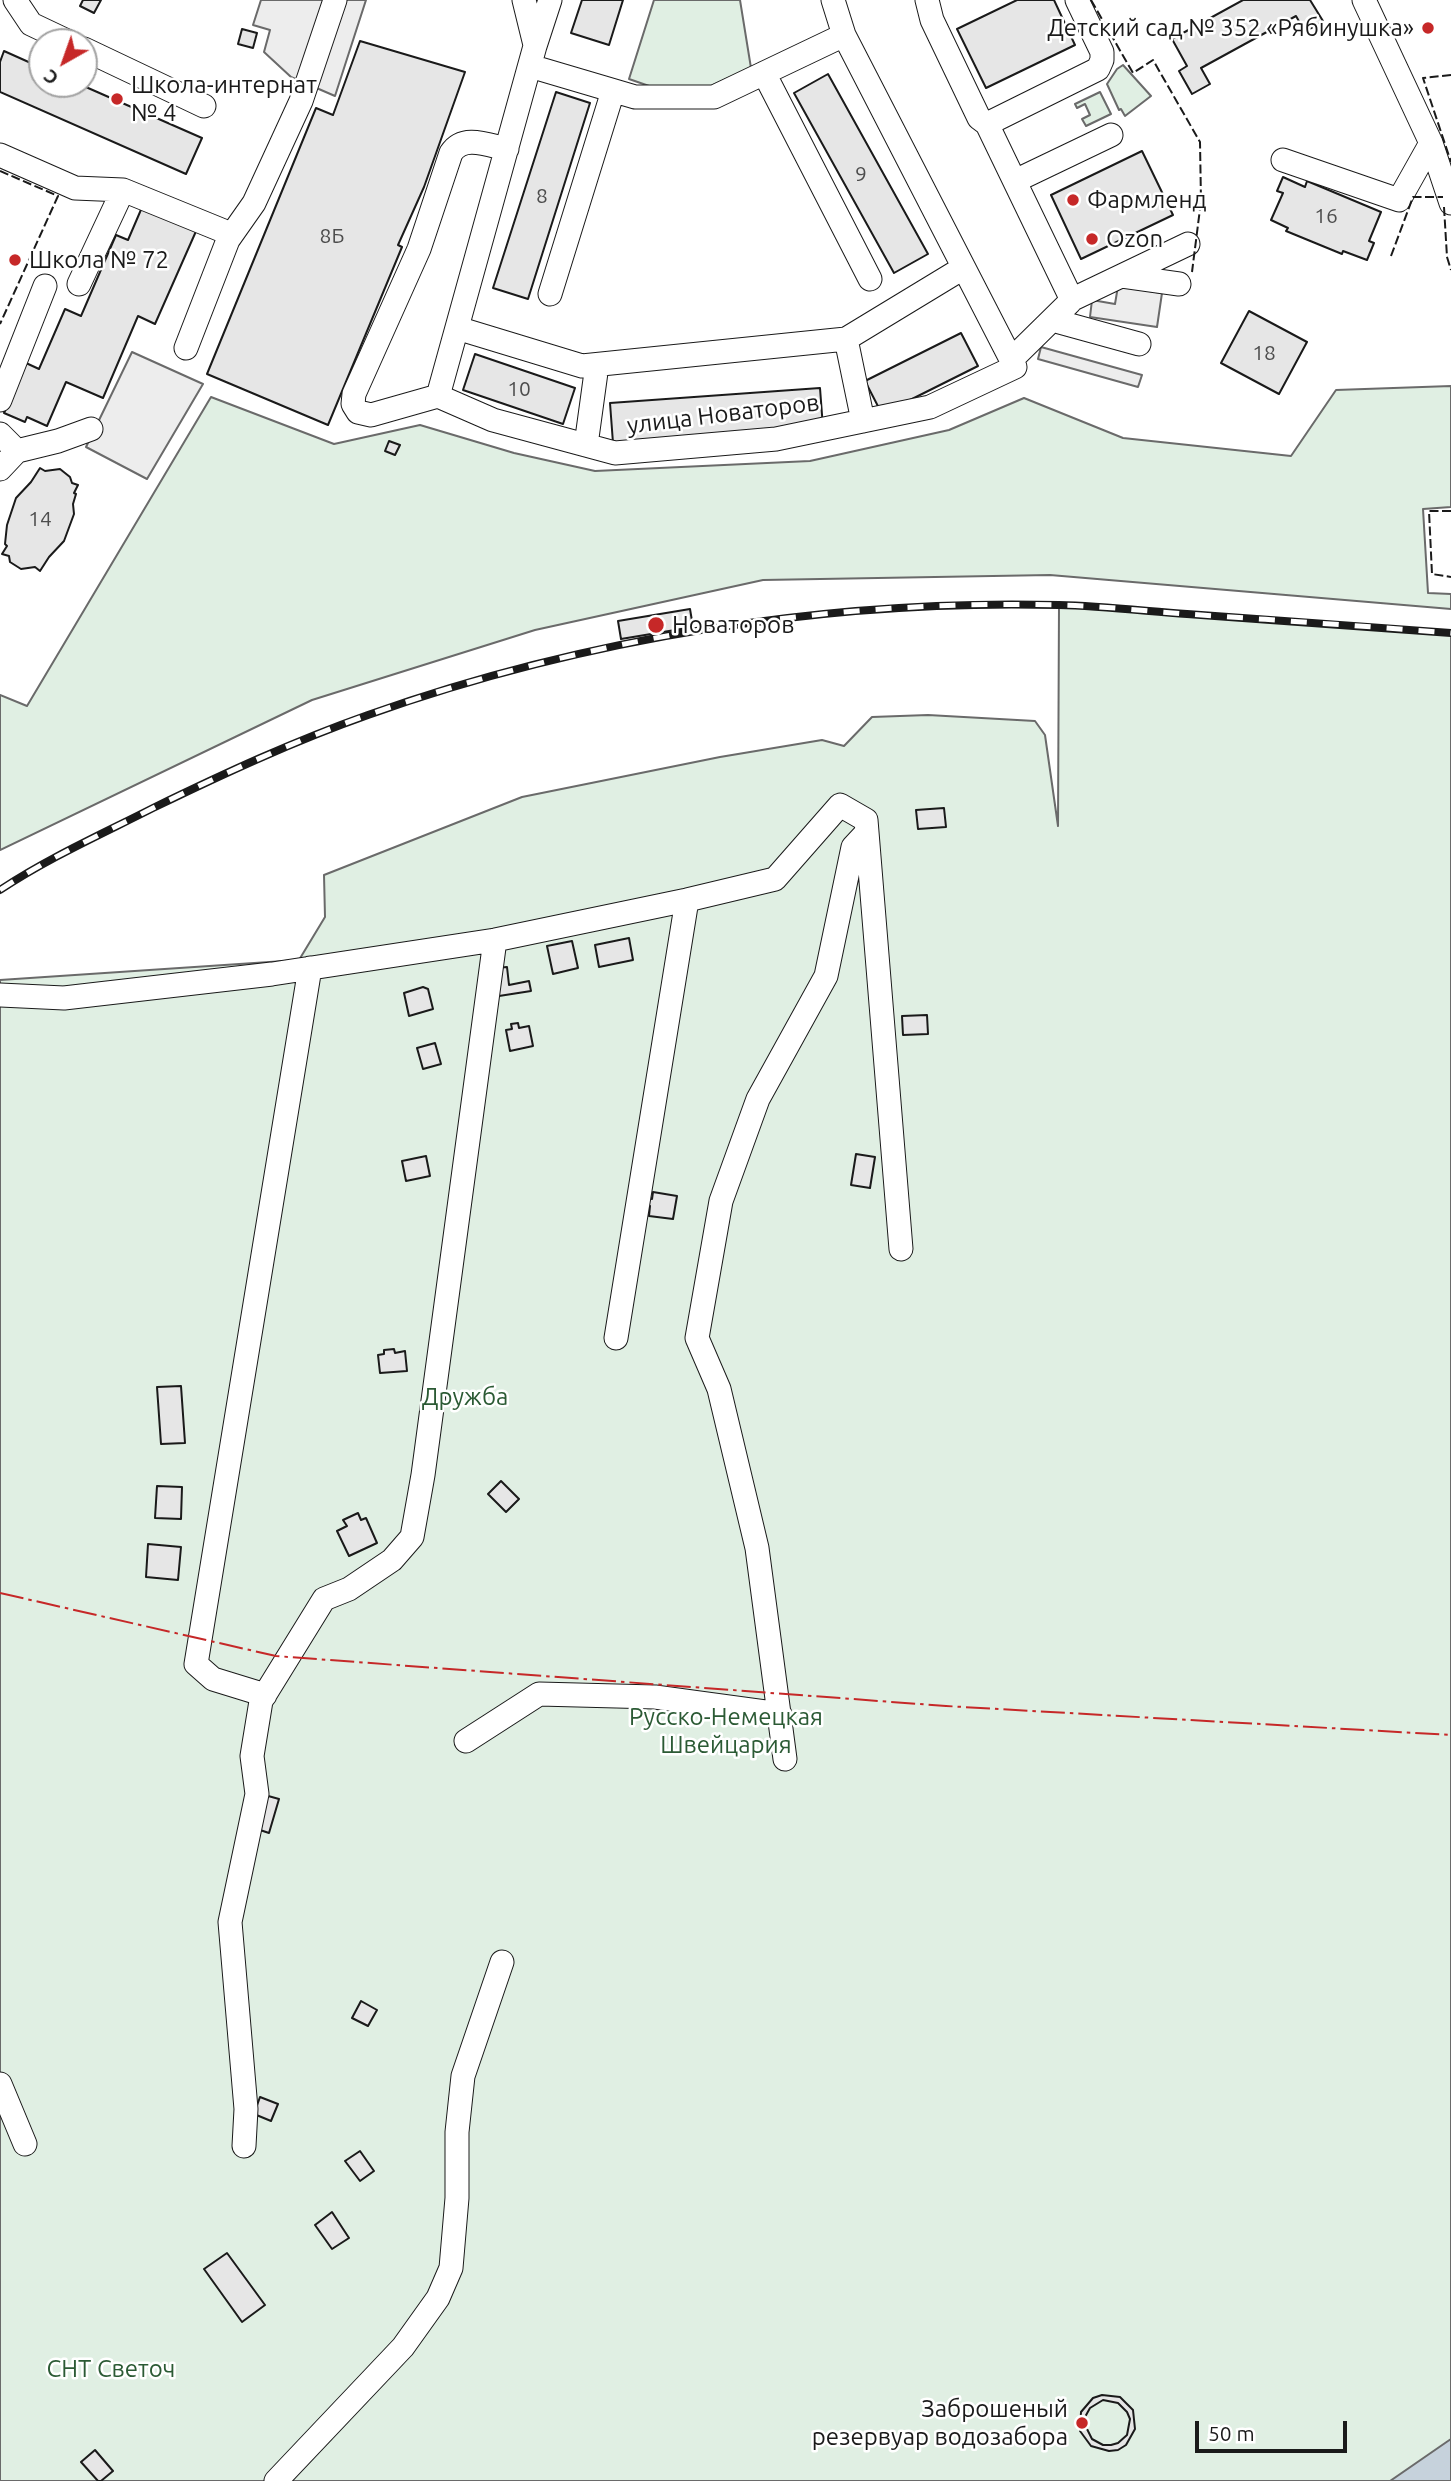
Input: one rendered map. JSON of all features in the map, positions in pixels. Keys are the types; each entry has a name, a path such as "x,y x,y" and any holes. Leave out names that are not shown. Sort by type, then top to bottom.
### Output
{"street":[{"path":"15,0 31,24 39,28"},
{"path":"186,348 246,226 301,101 335,0"},
{"path":"524,0 532,56"},
{"path":"507,149 468,141 460,143 451,153 419,250 353,400 358,412 371,415 438,396 550,0"},
{"path":"833,0 844,35 1011,360 1071,300 1188,244"},
{"path":"987,124 1098,69 1102,52 1077,0"},
{"path":"1364,0 1431,144 1451,203"},
{"path":"930,1 932,20 979,118 987,124 1071,300"},
{"path":"532,56 613,91 635,97 714,97 844,35"},
{"path":"98,56 204,106"},
{"path":"764,73 870,278"},
{"path":"550,293 613,91"},
{"path":"1015,181 1111,135"},
{"path":"1283,160 1399,200 1431,144"},
{"path":"0,155 75,188 122,190 246,226"},
{"path":"79,284 122,190"},
{"path":"457,328 582,366 846,339 963,268"},
{"path":"1122,275 1179,284"},
{"path":"0,400 45,286"},
{"path":"1052,320 1139,344"},
{"path":"846,339 863,421"},
{"name":"улица Новаторов","path":"438,396 493,420 615,453 776,439 930,407 1015,367 1011,360"},
{"path":"586,445 597,365"},
{"path":"0,469 17,451 91,429"},
{"path":"0,434 17,451"},
{"path":"0,995 64,998 310,968 495,940 687,900 775,879 840,805 866,820 901,1249"},
{"path":"785,1759 757,1548 719,1389 697,1338 721,1201 758,1099 826,976 853,847 867,832"},
{"path":"616,1338 687,900"},
{"path":"244,2146 246,2109 230,1922 257,1794 252,1756 261,1701 324,1599 349,1589 392,1560 412,1537 424,1475 495,940"},
{"path":"265,1695 213,1679 196,1664 310,968"},
{"path":"466,1741 539,1694 655,1697 780,1714"},
{"path":"276,2481 403,2347 438,2298 451,2268 457,2198 457,2132 463,2076 502,1962"},
{"path":"0,2084 25,2144"}],"green space":[{"path":"654,0 740,0 751,68 711,86 652,87 629,79"},
{"path":"1123,65 1151,96 1125,116 1121,109 1119,110 1107,84"},
{"path":"1100,92 1111,114 1086,126 1082,119 1090,115 1085,104 1077,108 1075,104"},
{"path":"1451,386 1451,507 1423,509 1428,593 1451,594 1451,609 1050,575 763,580 535,630 312,700 0,850 0,695 27,706 211,397 334,444 420,425 514,453 595,471 810,461 949,430 1024,398 1123,438 1291,456 1336,390"},
{"name":"Русско-Немецкая Швейцария","path":"1059,605 1451,633 1451,2481 0,2481 0,980 299,960 325,917 324,875 522,797 720,757 822,740 844,746 872,717 928,715 1035,721 1045,735 1058,826"}],"shaded area":[{"path":"261,0 366,0 335,96 291,77 264,52 270,30 253,25"},
{"path":"1118,286 1162,293 1157,327 1090,317 1092,300 1115,304"},
{"path":"1041,347 1142,375 1138,387 1038,359"},
{"path":"132,352 203,384 147,479 86,447"},
{"path":"1451,2439 1451,2481 1390,2481 1448,2441"}],"building":[{"path":"83,0 101,0 94,13 80,6"},
{"path":"582,0 623,0 609,45 571,33"},
{"path":"1017,0 1054,0 1075,45 986,88 957,29"},
{"path":"1243,0 1310,0 1323,21 1305,32 1296,16 1201,68 1210,84 1192,94 1179,71 1187,66 1172,39"},
{"path":"242,29 257,33 253,48 238,44"},
{"path":"360,41 465,72 424,187 398,245 402,247 328,425 207,374 316,108 333,115"},
{"path":"4,51 28,62 28,98 98,98 98,92 202,138 186,174 0,92 0,62"},
{"path":"828,74 928,254 894,273 794,93"},
{"path":"556,92 590,103 528,299 493,288"},
{"path":"1142,151 1173,215 1081,259 1051,195"},
{"path":"1283,177 1305,187 1307,181 1381,212 1369,241 1374,243 1367,260 1343,251 1342,254 1286,231 1288,228 1271,220 1283,193 1277,191"},
{"path":"143,205 197,229 155,324 138,316 103,398 66,382 47,426 27,417 25,422 4,413 26,363 39,369 65,309 81,316 116,235 128,240"},
{"path":"1249,311 1307,342 1279,394 1221,363"},
{"path":"961,333 978,366 882,414 865,381"},
{"path":"475,354 575,388 563,424 463,390"},
{"path":"820,388 823,428 613,443 610,403"},
{"path":"389,441 400,445 395,455 385,451"},
{"path":"40,468 45,471 60,469 70,477 72,483 78,485 74,493 74,514 64,541 40,571 35,567 21,569 10,562 9,556 2,554 7,546 7,525 16,498"},
{"path":"690,609 693,627 621,639 618,621"},
{"path":"944,808 946,827 918,829 916,810"},
{"path":"629,938 633,960 599,967 595,945"},
{"path":"572,941 578,968 553,974 547,946"},
{"path":"507,967 509,985 529,981 531,991 499,996 496,968"},
{"path":"423,987 428,989 433,1009 409,1016 404,993"},
{"path":"927,1015 928,1034 903,1035 902,1016"},
{"path":"518,1023 519,1028 529,1026 533,1046 510,1051 506,1030 512,1029 511,1024"},
{"path":"435,1043 441,1064 423,1069 417,1048"},
{"path":"856,1154 875,1157 870,1188 851,1185"},
{"path":"426,1156 430,1176 406,1181 402,1161"},
{"path":"653,1192 677,1196 673,1219 649,1216 647,1198 652,1199"},
{"path":"394,1349 395,1353 405,1351 407,1371 380,1373 378,1355 384,1354 384,1350"},
{"path":"181,1386 185,1443 161,1444 157,1387"},
{"path":"501,1481 519,1499 506,1512 488,1494"},
{"path":"157,1486 182,1487 181,1519 155,1518"},
{"path":"358,1513 361,1520 366,1518 377,1543 349,1556 337,1531 347,1526 343,1520"},
{"path":"148,1544 181,1547 178,1580 146,1577"},
{"path":"261,1794 279,1799 269,1833 251,1827"},
{"path":"361,2001 377,2010 368,2026 352,2018"},
{"path":"260,2097 278,2104 271,2121 254,2114"},
{"path":"360,2151 374,2171 360,2181 345,2161"},
{"path":"332,2212 349,2238 332,2249 315,2225"},
{"path":"227,2253 265,2305 242,2322 204,2269"},
{"name":"Заброшеный резервуар водозабора","path":"1102,2395 1120,2397 1133,2410 1135,2429 1126,2445 1118,2450 1109,2451 1091,2446 1080,2431 1081,2412 1093,2398","holes":["1103,2400 1118,2403 1130,2419 1127,2435 1118,2443 1103,2445 1092,2439 1085,2425 1085,2417 1090,2408"]},
{"path":"95,2450 113,2471 101,2481 81,2462"}],"railway":[{"path":"0,890 56,857 153,808 259,758 340,725 450,688 535,664 708,629 884,609 1059,605 1451,633"}],"fence":[{"path":"1091,0 1133,73 1153,60 1200,142 1201,201 1192,272"},
{"path":"1451,75 1423,78 1451,162"},
{"path":"0,171 58,196 0,324"},
{"path":"1391,256 1413,197 1443,197"},
{"path":"1444,207 1447,257 1451,270"},
{"path":"1451,511 1429,511 1432,574 1451,577"}],"power":[{"path":"0,1593 276,1656 946,1706 1451,1735"}],"place":[{"name":"Детский сад № 352 «Рябинушка»","path":"1428,28"},
{"name":"Школа-интернат № 4","path":"117,99"},
{"name":"Фармленд","path":"1073,200"},
{"name":"Ozon","path":"1092,239"},
{"name":"Школа № 72","path":"15,260"},
{"name":"Новаторов","path":"656,625"},
{"name":"Заброшеный резервуар водозабора","path":"1082,2423"}],"park label":[{"name":"Дружба","path":"465,1397"},
{"name":"СНТ Светоч","path":"111,2369"}]}
